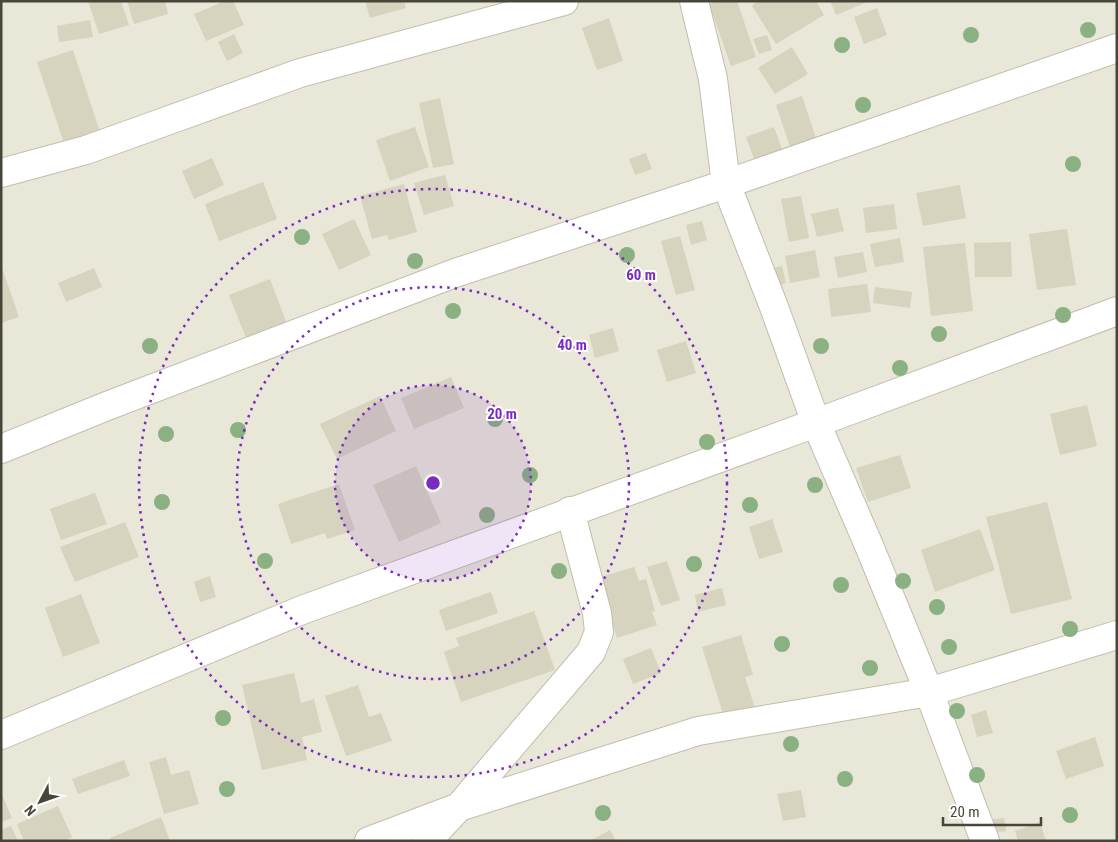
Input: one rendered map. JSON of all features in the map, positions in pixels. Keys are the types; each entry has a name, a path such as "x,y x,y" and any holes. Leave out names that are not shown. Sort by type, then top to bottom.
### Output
{"street":[{"path":"1,173 86,150 300,73 564,1"},
{"path":"694,1 713,79 726,184 774,307 816,423 929,692 985,841"},
{"path":"1,449 107,406 455,273 726,184 1117,48"},
{"path":"1,735 302,610 1117,311"},
{"path":"427,841 459,807 591,652 599,632 597,614 570,511"},
{"path":"369,841 459,807 698,731 929,692 1117,635"}],"shaded area":[{"path":"1,1 1117,1 1117,841 1,841"}],"building":[{"path":"88,1 121,1 129,25 99,34"},
{"path":"127,1 165,1 168,14 134,24"},
{"path":"225,1 233,1 244,25 206,41 194,14"},
{"path":"365,1 404,1 406,8 370,18"},
{"path":"716,1 737,1 756,57 731,66 709,4"},
{"path":"758,1 816,1 824,15 776,44 752,6"},
{"path":"830,1 870,1 836,15"},
{"path":"877,8 887,35 864,44 854,17"},
{"path":"609,18 623,61 597,70 582,28"},
{"path":"90,20 93,37 59,42 57,26"},
{"path":"234,34 243,53 227,61 218,42"},
{"path":"767,35 772,50 759,54 753,39"},
{"path":"792,47 808,74 775,94 758,68"},
{"path":"73,50 100,132 64,143 37,62"},
{"path":"802,96 816,138 790,147 776,105"},
{"path":"440,98 454,164 433,168 419,103"},
{"path":"415,127 429,167 390,181 376,140"},
{"path":"774,127 784,154 756,164 746,137"},
{"path":"646,153 652,169 635,175 629,159"},
{"path":"212,158 224,185 194,199 182,171"},
{"path":"445,175 454,206 424,215 414,183"},
{"path":"263,182 277,219 219,241 205,204"},
{"path":"404,184 417,232 389,240 387,235 372,239 360,196"},
{"path":"960,185 966,218 923,226 916,193"},
{"path":"801,196 809,238 789,242 781,199"},
{"path":"894,204 897,229 866,233 863,208"},
{"path":"838,208 844,231 817,237 811,214"},
{"path":"354,219 371,255 339,270 322,234"},
{"path":"702,221 707,240 691,245 686,225"},
{"path":"1067,229 1076,285 1037,290 1029,234"},
{"path":"680,236 695,290 676,295 661,241"},
{"path":"900,238 904,262 875,267 870,244"},
{"path":"1011,242 1012,277 975,277 974,243"},
{"path":"965,243 973,311 931,316 923,247"},
{"path":"815,250 820,277 790,283 785,256"},
{"path":"863,252 867,272 838,278 834,257"},
{"path":"1,265 19,317 1,323"},
{"path":"782,266 786,283 769,288 764,270"},
{"path":"94,268 102,287 66,302 58,283"},
{"path":"270,279 288,327 248,343 229,295"},
{"path":"867,284 871,312 831,317 828,289"},
{"path":"875,287 912,292 910,308 873,303"},
{"path":"613,328 619,351 595,358 589,335"},
{"path":"686,341 696,373 667,382 657,350"},
{"path":"451,377 464,408 414,429 401,398"},
{"path":"380,396 396,431 337,459 320,424"},
{"path":"1087,405 1097,446 1060,455 1050,414"},
{"path":"900,455 911,488 868,502 856,468"},
{"path":"416,466 441,523 399,542 373,485"},
{"path":"339,484 355,530 327,539 325,533 291,544 278,504"},
{"path":"95,493 107,524 61,540 50,509"},
{"path":"1047,502 1072,599 1011,614 986,517"},
{"path":"772,519 783,552 759,559 749,527"},
{"path":"125,522 139,557 75,582 60,547"},
{"path":"980,529 995,570 935,592 921,550"},
{"path":"667,561 680,600 661,606 647,567"},
{"path":"634,567 639,581 646,579 655,611 652,612 657,625 617,638 597,578"},
{"path":"210,576 216,597 200,602 194,582"},
{"path":"722,588 726,605 698,612 695,595"},
{"path":"491,592 498,613 446,631 439,610"},
{"path":"81,594 100,643 63,657 45,608"},
{"path":"534,611 555,670 461,702 444,652 459,646 456,638"},
{"path":"741,635 753,675 745,677 756,711 725,720 702,647"},
{"path":"651,648 661,673 633,684 623,659"},
{"path":"294,673 301,703 314,699 322,732 302,737 307,760 262,770 242,685"},
{"path":"358,685 369,717 381,713 392,741 346,756 325,696"},
{"path":"986,710 993,733 977,737 971,715"},
{"path":"1095,737 1104,766 1066,779 1056,751"},
{"path":"166,757 171,775 189,770 199,804 164,814 149,762"},
{"path":"124,760 130,776 78,794 72,779"},
{"path":"801,790 806,817 783,821 777,794"},
{"path":"1,792 12,818 1,822"},
{"path":"58,806 72,837 64,841 24,841 17,824"},
{"path":"161,817 170,841 110,841 110,838"},
{"path":"1004,818 1006,831 988,833 986,820"},
{"path":"1040,822 1046,841 1018,841 1015,831"},
{"path":"11,826 18,841 1,841 1,830"},
{"path":"610,830 616,841 590,841"}]}
